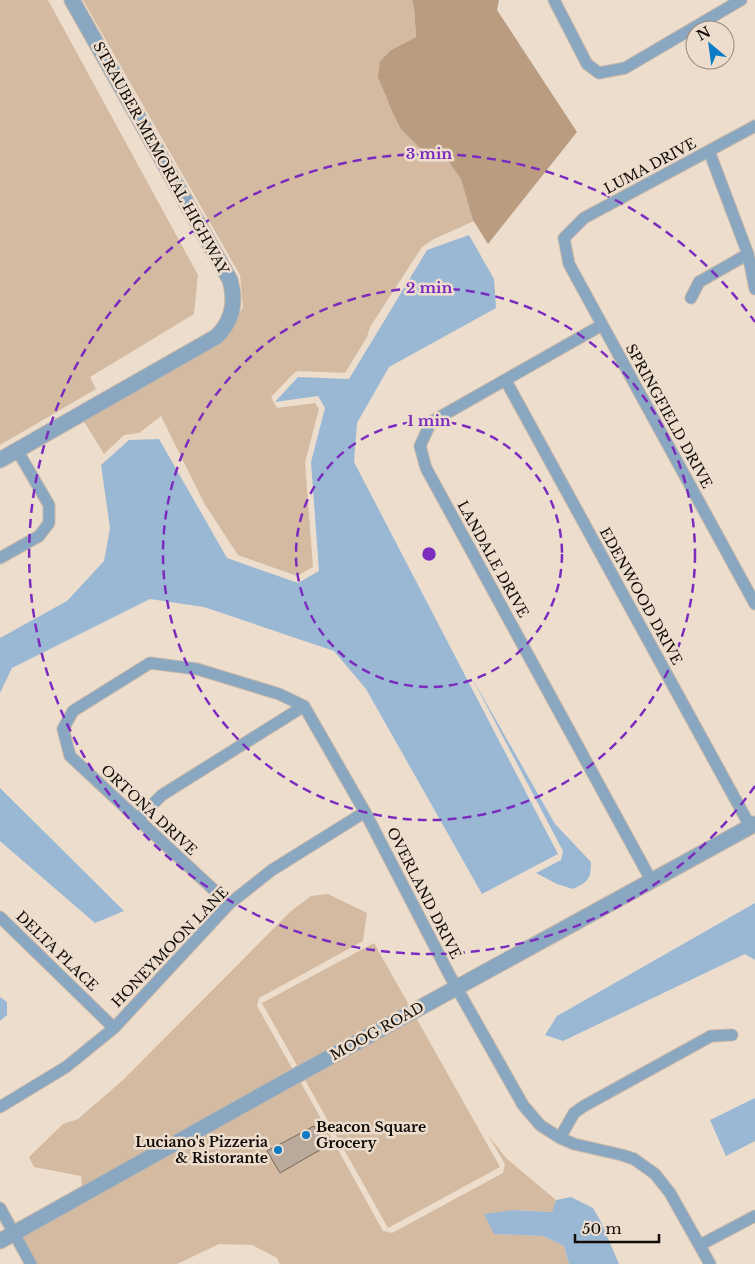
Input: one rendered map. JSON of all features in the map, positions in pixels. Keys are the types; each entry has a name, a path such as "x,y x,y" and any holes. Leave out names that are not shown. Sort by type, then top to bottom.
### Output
{"street":[{"name":"STRAUBER MEMORIAL HIGHWAY","path":"0,460 216,337 224,330 231,317 233,292 230,280 72,0"},
{"path":"554,0 587,64 599,73 625,68 741,0"},
{"name":"LUMA DRIVE","path":"564,238 584,218 755,126"},
{"path":"709,151 748,254 755,289"},
{"name":"SPRINGFIELD DRIVE","path":"564,238 569,264 755,604"},
{"path":"691,298 699,282 748,254"},
{"name":"LANDALE DRIVE","path":"602,325 431,422 420,446 426,468 651,880"},
{"name":"EDENWOOD DRIVE","path":"506,381 753,825"},
{"path":"0,558 39,536 49,522 49,505 17,450"},
{"name":"ORTONA DRIVE","path":"229,904 70,756 64,729 73,711 150,663 197,669 279,694 304,706"},
{"path":"137,820 162,795 304,706"},
{"name":"OVERLAND DRIVE","path":"304,706 365,812 457,988 523,1105 540,1125 560,1138 574,1144 622,1155 645,1166 663,1183 710,1264"},
{"name":"HONEYMOON LANE","path":"0,1107 66,1067 114,1028 229,904 272,870 365,812"},
{"name":"MOOG ROAD","path":"0,1241 753,825"},
{"name":"DELTA PLACE","path":"0,917 114,1028"},
{"path":"560,1138 574,1113 584,1106 710,1036 732,1035"},
{"path":"0,1208 31,1264"},
{"path":"700,1245 755,1216"}],"shaded area":[{"path":"0,0 48,0 198,275 194,314 90,377 96,389 0,445"},
{"path":"83,0 412,0 416,37 391,50 380,61 385,95 400,128 445,157 461,179 474,221 434,239 422,247 370,327 367,337 345,373 298,371 271,397 277,408 315,403 319,409 305,462 313,567 297,576 238,555 204,503 161,416 139,433 124,435 104,454 83,420 228,334 243,307 240,275"},
{"path":"412,0 499,0 497,10 577,132 488,244 473,220 461,179 445,157 419,147 400,128 378,77 380,61 391,50 416,37"},
{"path":"328,894 367,913 363,941 259,998 257,1006 293,1070 82,1188 81,1176 34,1167 29,1157 63,1124 78,1119 123,1080 291,911 311,896"},
{"path":"374,943 500,1167 388,1228 262,1003"},
{"path":"300,1081 383,1231 392,1233 503,1173 505,1164 488,1135 506,1158 556,1200 553,1212 513,1210 494,1234 543,1236 564,1246 569,1264 280,1264 277,1258 252,1245 219,1244 177,1264 32,1264 18,1239"}],"water":[{"path":"469,235 494,279 496,308 389,367 357,423 354,462 558,854 482,894 366,689 334,651 204,607 150,599 12,668 0,693 0,638 67,601 104,561 110,528 101,465 129,440 159,439 227,558 298,583 319,571 311,462 325,408 318,396 275,402 298,377 349,379 427,250"},
{"path":"471,676 555,824 591,862 588,879 578,887 573,889 557,884 536,873 561,860 563,851"},
{"path":"0,788 124,911 95,923 0,841"},
{"path":"755,903 755,960 745,954 563,1041 545,1035 557,1016"},
{"path":"0,997 7,1002 7,1015 0,1021"},
{"path":"755,1098 755,1141 726,1156 710,1120"},
{"path":"571,1197 593,1208 619,1264 569,1264 564,1246 543,1236 494,1234 484,1214 513,1210 552,1212 556,1200"}],"building":[{"path":"314,1126 325,1147 280,1173 267,1151"}],"place":[{"name":"Beacon Square Grocery","path":"306,1135"},
{"name":"Luciano's Pizzeria & Ristorante","path":"278,1150"}]}
